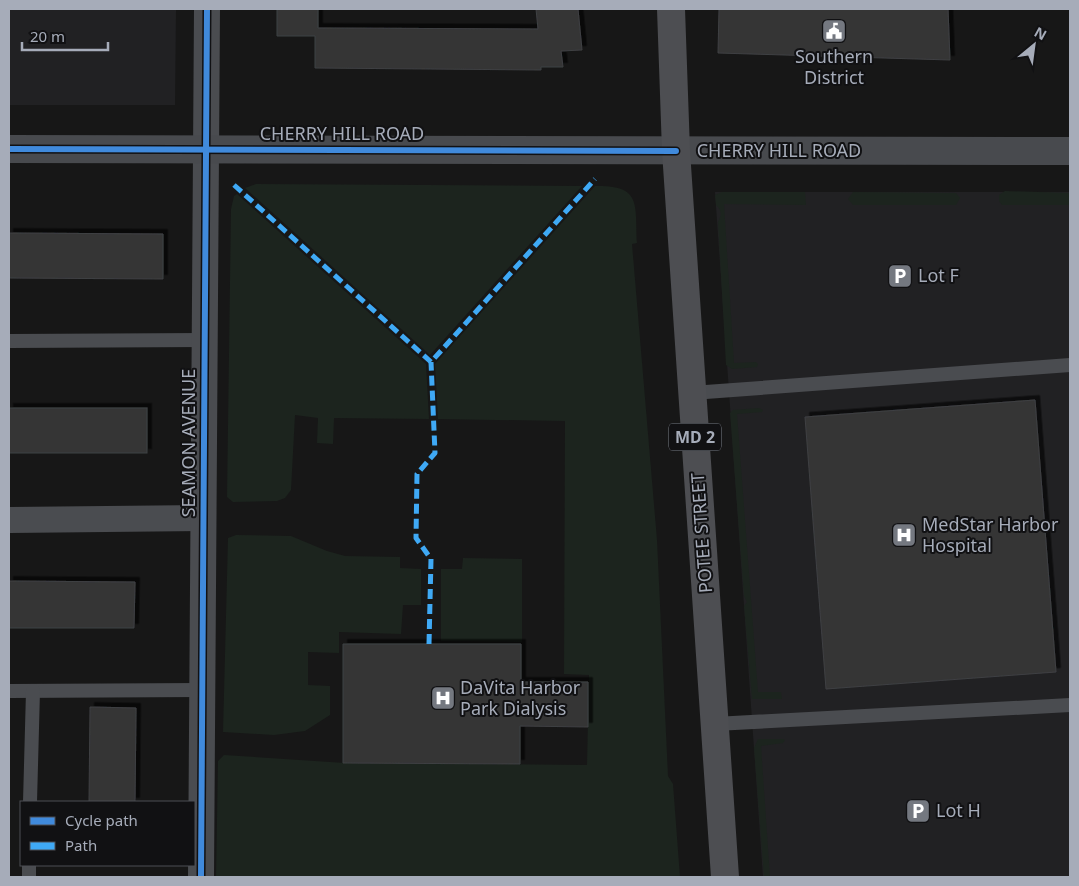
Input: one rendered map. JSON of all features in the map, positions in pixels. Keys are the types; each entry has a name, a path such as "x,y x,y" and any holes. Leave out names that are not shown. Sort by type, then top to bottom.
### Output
{"main road":[{"name":"POTEE STREET","path":"671,9 676,151 725,877"}],"street":[{"name":"SEAMON AVENUE","path":"201,877 207,9"},
{"name":"CHERRY HILL ROAD","path":"9,149 1070,151"},
{"path":"9,520 203,518"}],"lane":[{"path":"9,341 205,340"},
{"path":"692,392 1070,365"},
{"path":"9,691 202,690"},
{"path":"30,801 33,691"},
{"path":"714,724 1070,705"}],"shaded area":[{"path":"9,9 176,9 175,105 9,105"},
{"path":"256,184 582,186 430,355 245,188"},
{"path":"595,186 621,189 628,193 633,200 635,208 637,243 632,244 657,540 668,776 673,784 680,877 216,877 218,761 224,755 345,763 587,765 589,675 564,674 565,421 438,419 435,364"},
{"path":"1005,191 1070,193 1070,205 1002,205 999,201 999,195"},
{"name":"MedStar Harbor Hospital","path":"715,192 1070,192 1070,877 763,877"},
{"path":"722,192 805,192 806,205 724,204 734,363 756,362 758,364 757,367 732,369 726,365 718,222 721,213 716,205 715,195"},
{"path":"853,192 956,193 960,198 956,205 853,205 848,199"},
{"path":"237,194 426,364 429,419 334,418 333,444 317,443 318,418 295,415 291,490 285,498 277,501 233,502 227,497 231,209 234,196"},
{"path":"759,408 763,410 762,412 737,414 758,692 781,692 782,699 752,699 744,606 747,602 744,596 730,413 733,410"},
{"path":"236,535 291,536 327,551 345,556 400,557 400,568 421,569 421,605 403,605 401,634 339,632 339,653 308,652 308,685 330,686 330,715 305,731 274,735 223,732 228,538"},
{"path":"463,558 522,559 522,642 441,641 441,569 462,569"},
{"path":"758,739 785,740 783,743 761,746 770,877 764,877 754,748"}],"building":[{"path":"277,9 318,9 318,28 538,29 536,9 578,9 582,50 561,51 563,67 541,67 541,70 315,68 315,36 277,36"},
{"name":"Southern District","path":"719,9 948,9 950,60 718,53"},
{"path":"9,233 163,234 163,279 9,278"},
{"path":"1035,400 1056,672 826,689 805,417"},
{"path":"9,408 147,408 147,453 9,453"},
{"path":"9,581 135,582 134,628 9,628"},
{"path":"343,644 521,644 521,682 588,682 588,727 520,726 520,764 343,763"},
{"path":"90,707 136,708 135,801 89,801"}],"marked path":[{"path":"234,185 431,362 595,179"},
{"path":"429,644 431,559 416,538 417,474 435,453 431,362"}],"cycle path":[{"path":"201,877 207,9"},
{"path":"9,149 676,151"}],"place":[{"name":"Southern District","path":"834,31"},
{"name":"Lot F","path":"900,276"},
{"name":"MedStar Harbor Hospital","path":"904,535"},
{"name":"DaVita Harbor Park Dialysis","path":"443,698"},
{"name":"Lot H","path":"918,811"}]}
